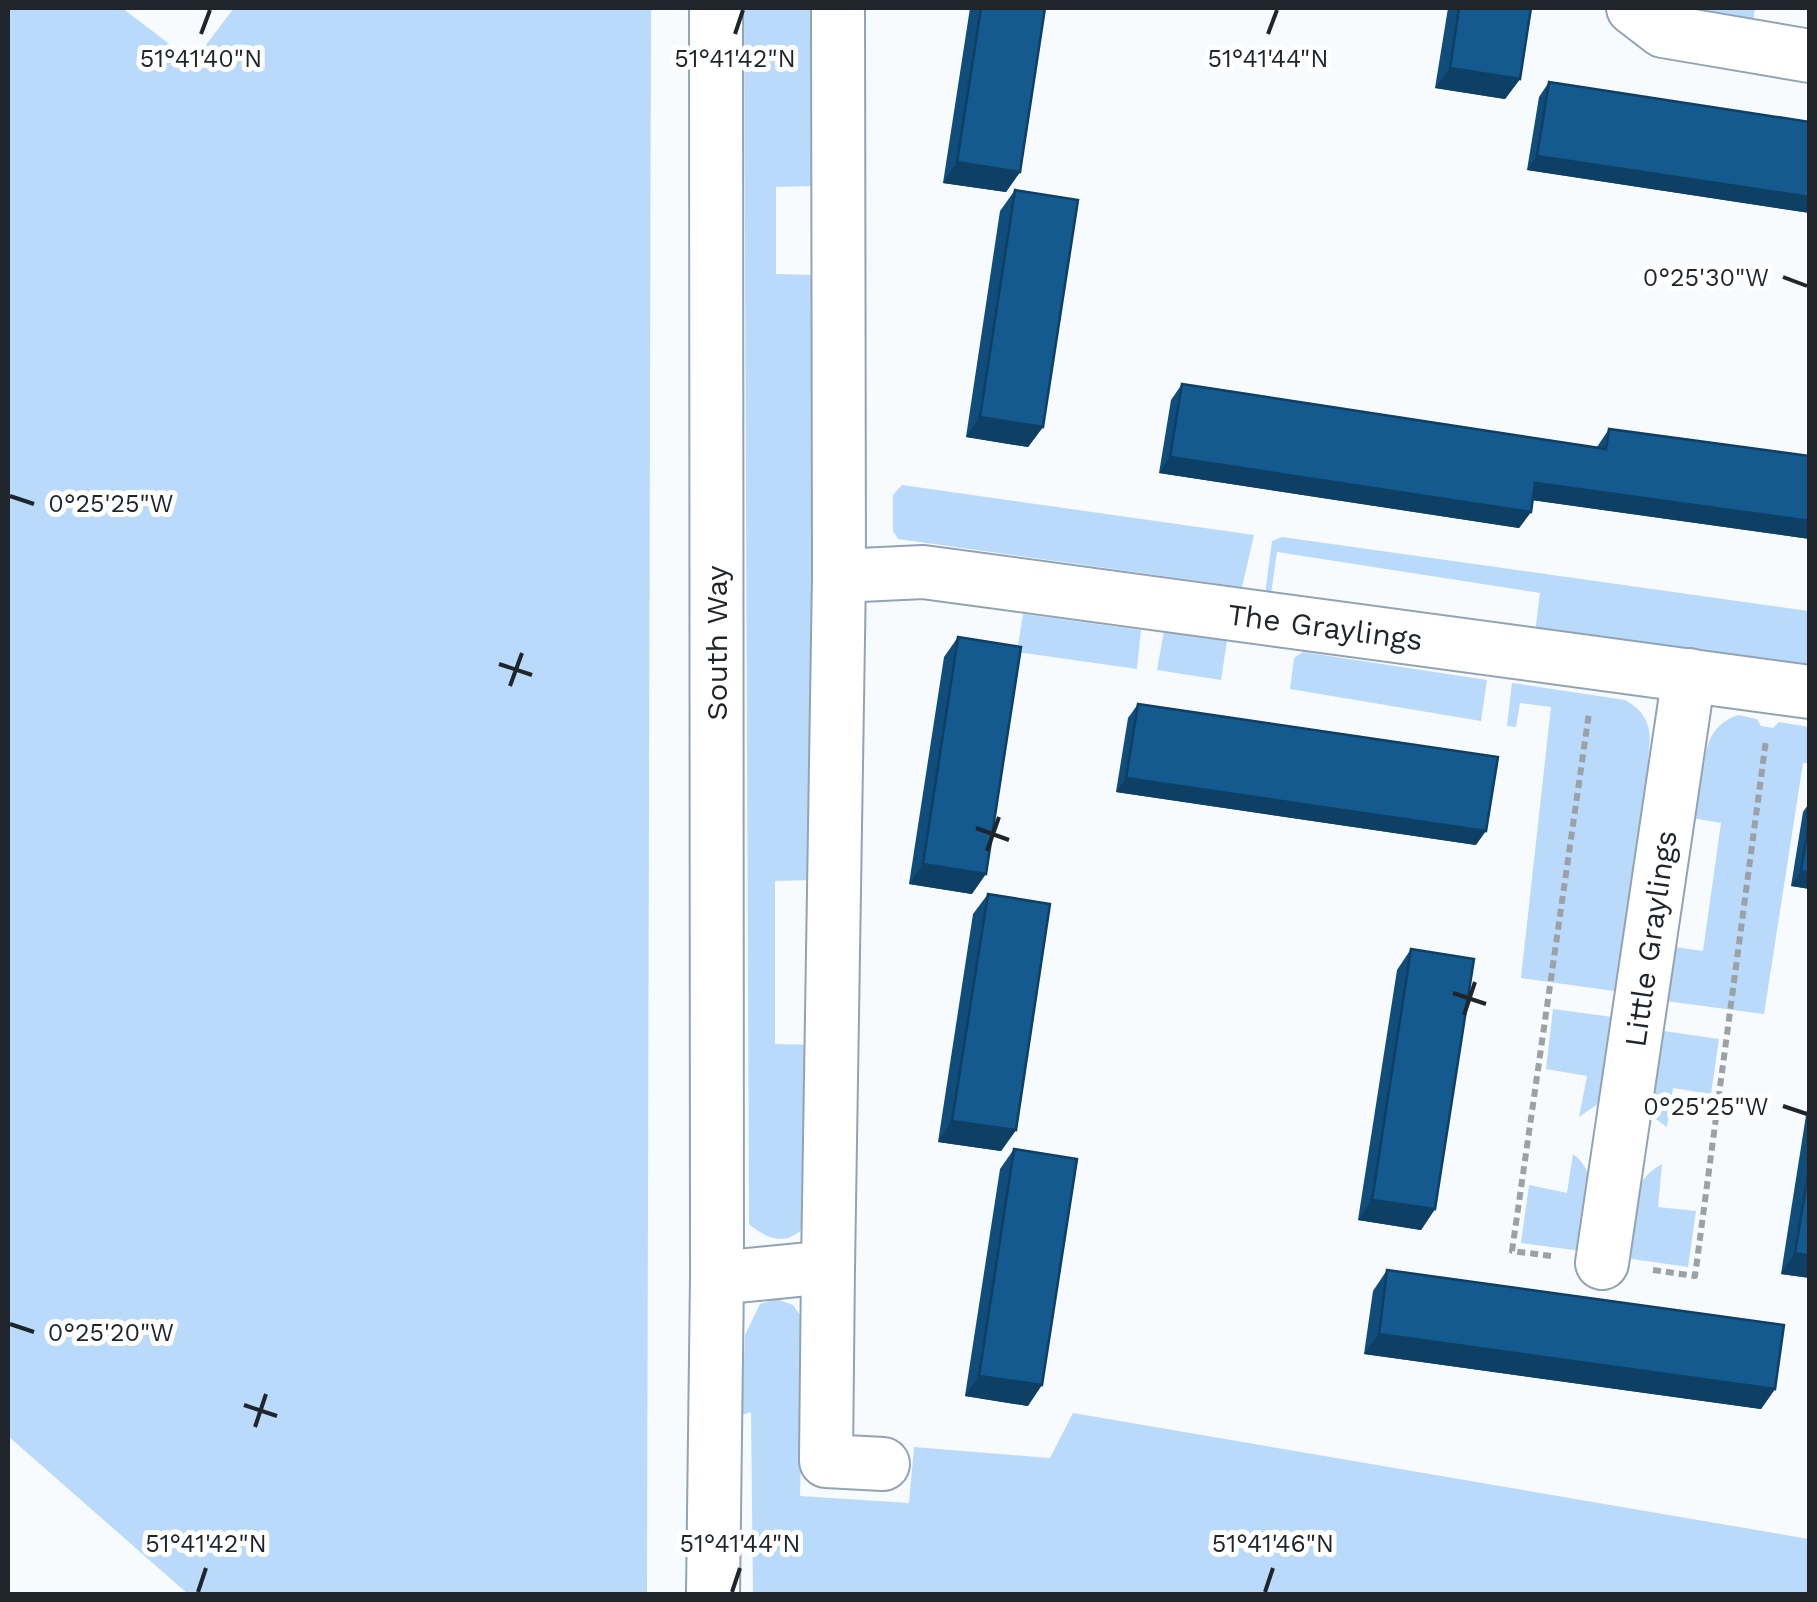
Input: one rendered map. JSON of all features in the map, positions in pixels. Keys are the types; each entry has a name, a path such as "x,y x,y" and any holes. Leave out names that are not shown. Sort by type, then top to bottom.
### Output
{"street":[{"name":"South Way","path":"713,1594 718,1278 716,8"},
{"path":"838,8 839,576 826,1461 883,1464"},
{"path":"1633,8 1663,32 1810,56"},
{"name":"The Graylings","path":"839,576 923,572 1810,692"},
{"name":"Little Graylings","path":"1602,1263 1689,675"},
{"path":"718,1278 828,1266"}],"shaded area":[{"path":"8,8 122,8 193,62 234,8 651,8 647,1594 188,1594 8,1436"},
{"path":"744,8 816,8 815,186 776,187 776,274 813,275 813,880 775,881 775,1044 814,1045 814,1215 799,1232 784,1239 767,1236 749,1224"},
{"path":"1667,8 1755,8 1752,30"},
{"path":"902,485 1254,535 1242,587 898,539 893,531 893,495"},
{"path":"1282,537 1809,611 1809,670 1535,633 1540,593 1277,552 1271,594 1265,594 1272,541"},
{"path":"1023,614 1141,630 1137,669 1017,652"},
{"path":"1164,631 1227,641 1221,680 1157,670"},
{"path":"1303,652 1487,680 1481,721 1290,689 1294,658"},
{"path":"1512,683 1625,700 1648,725 1648,760 1658,764 1627,986 1614,991 1521,978 1551,707 1520,703 1516,727 1507,726"},
{"path":"1738,715 1757,719 1761,726 1773,728 1779,722 1809,727 1809,763 1803,763 1764,1014 1658,1000 1667,946 1703,951 1721,823 1686,817 1692,766 1704,767 1712,735 1722,723"},
{"path":"1553,1009 1612,1017 1605,1099 1579,1117 1587,1076 1546,1069"},
{"path":"1657,1030 1719,1039 1711,1094 1673,1088 1667,1127 1653,1117 1649,1106"},
{"path":"1573,1154 1582,1163 1590,1185 1582,1251 1521,1243 1529,1185 1567,1193"},
{"path":"1662,1164 1658,1207 1696,1211 1688,1267 1625,1258 1636,1192 1642,1181"},
{"path":"776,1299 793,1305 805,1322 800,1496 909,1503 914,1447 1050,1458 1073,1413 1809,1539 1809,1594 753,1594 751,1412 742,1415 745,1335 760,1304"}],"building":[{"path":"981,8 1045,8 1020,172 957,162"},
{"path":"1459,8 1531,8 1520,79 1450,68"},
{"path":"1549,82 1810,122 1810,197 1537,156"},
{"path":"1015,190 1078,200 1043,427 980,417"},
{"path":"1182,384 1606,449 1609,429 1810,456 1810,521 1535,483 1531,512 1170,457"},
{"path":"958,637 1021,647 986,874 923,864"},
{"path":"1138,704 1498,757 1486,831 1126,778"},
{"path":"1810,816 1810,873 1801,871"},
{"path":"988,894 1050,904 1016,1130 952,1121"},
{"path":"1411,949 1474,959 1435,1209 1372,1200"},
{"path":"1014,1149 1077,1159 1042,1385 979,1376"},
{"path":"1810,1162 1810,1256 1795,1253"},
{"path":"1387,1270 1784,1325 1775,1389 1379,1334"}]}
